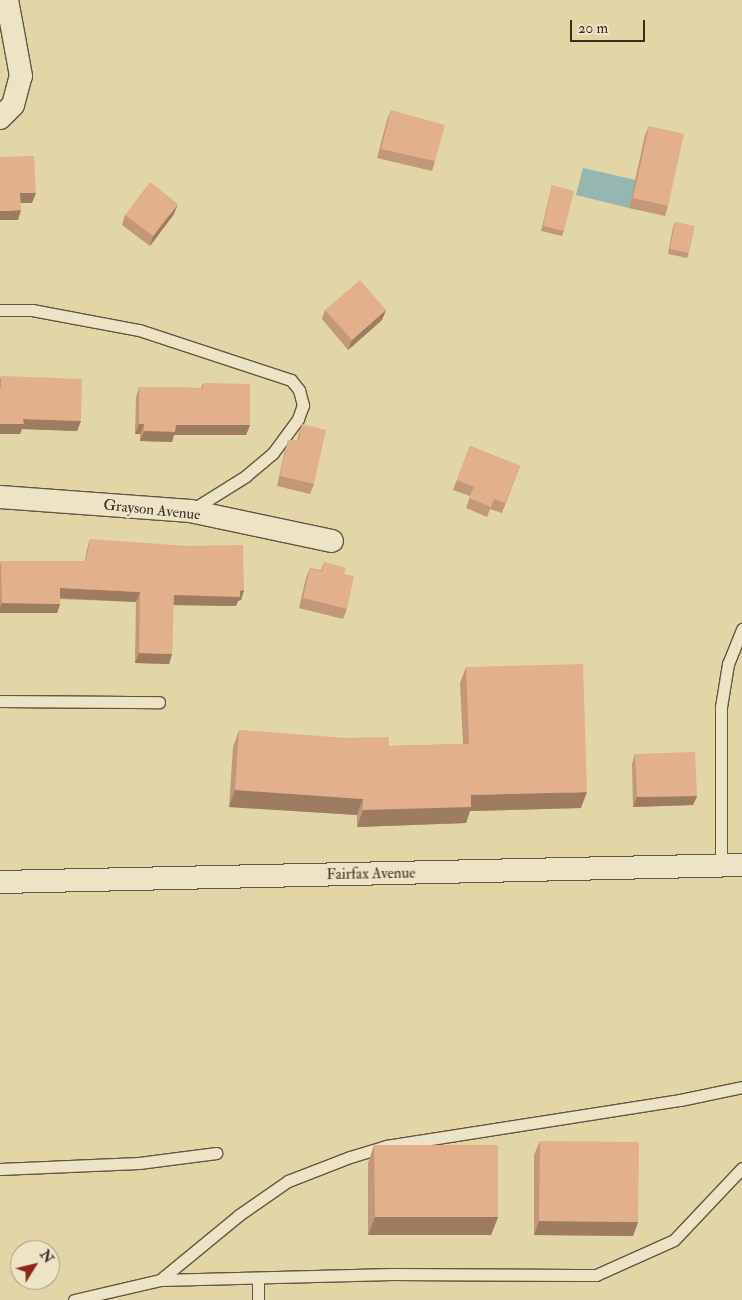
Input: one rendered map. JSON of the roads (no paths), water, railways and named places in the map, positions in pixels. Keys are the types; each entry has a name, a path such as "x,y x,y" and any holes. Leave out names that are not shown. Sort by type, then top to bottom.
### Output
{"street":[{"path":"0,118 13,105 20,90 20,76 7,0"},
{"name":"Grayson Avenue","path":"0,497 190,511 332,540"},
{"name":"Fairfax Avenue","path":"0,882 731,865"}],"lane":[{"path":"0,310 32,310 139,330 291,380 300,390 303,405 298,419 272,453 246,476 190,511"},
{"path":"731,865 721,707 728,664 742,629"},
{"path":"0,701 159,702"},
{"path":"160,1280 239,1215 288,1182 350,1157 386,1146 680,1100 742,1087"},
{"path":"0,1169 139,1164 216,1153"},
{"path":"74,1300 160,1280 596,1275 674,1240 742,1168"},
{"path":"258,1278 258,1300"}],"water":[{"path":"583,168 636,180 629,208 576,195"}]}
